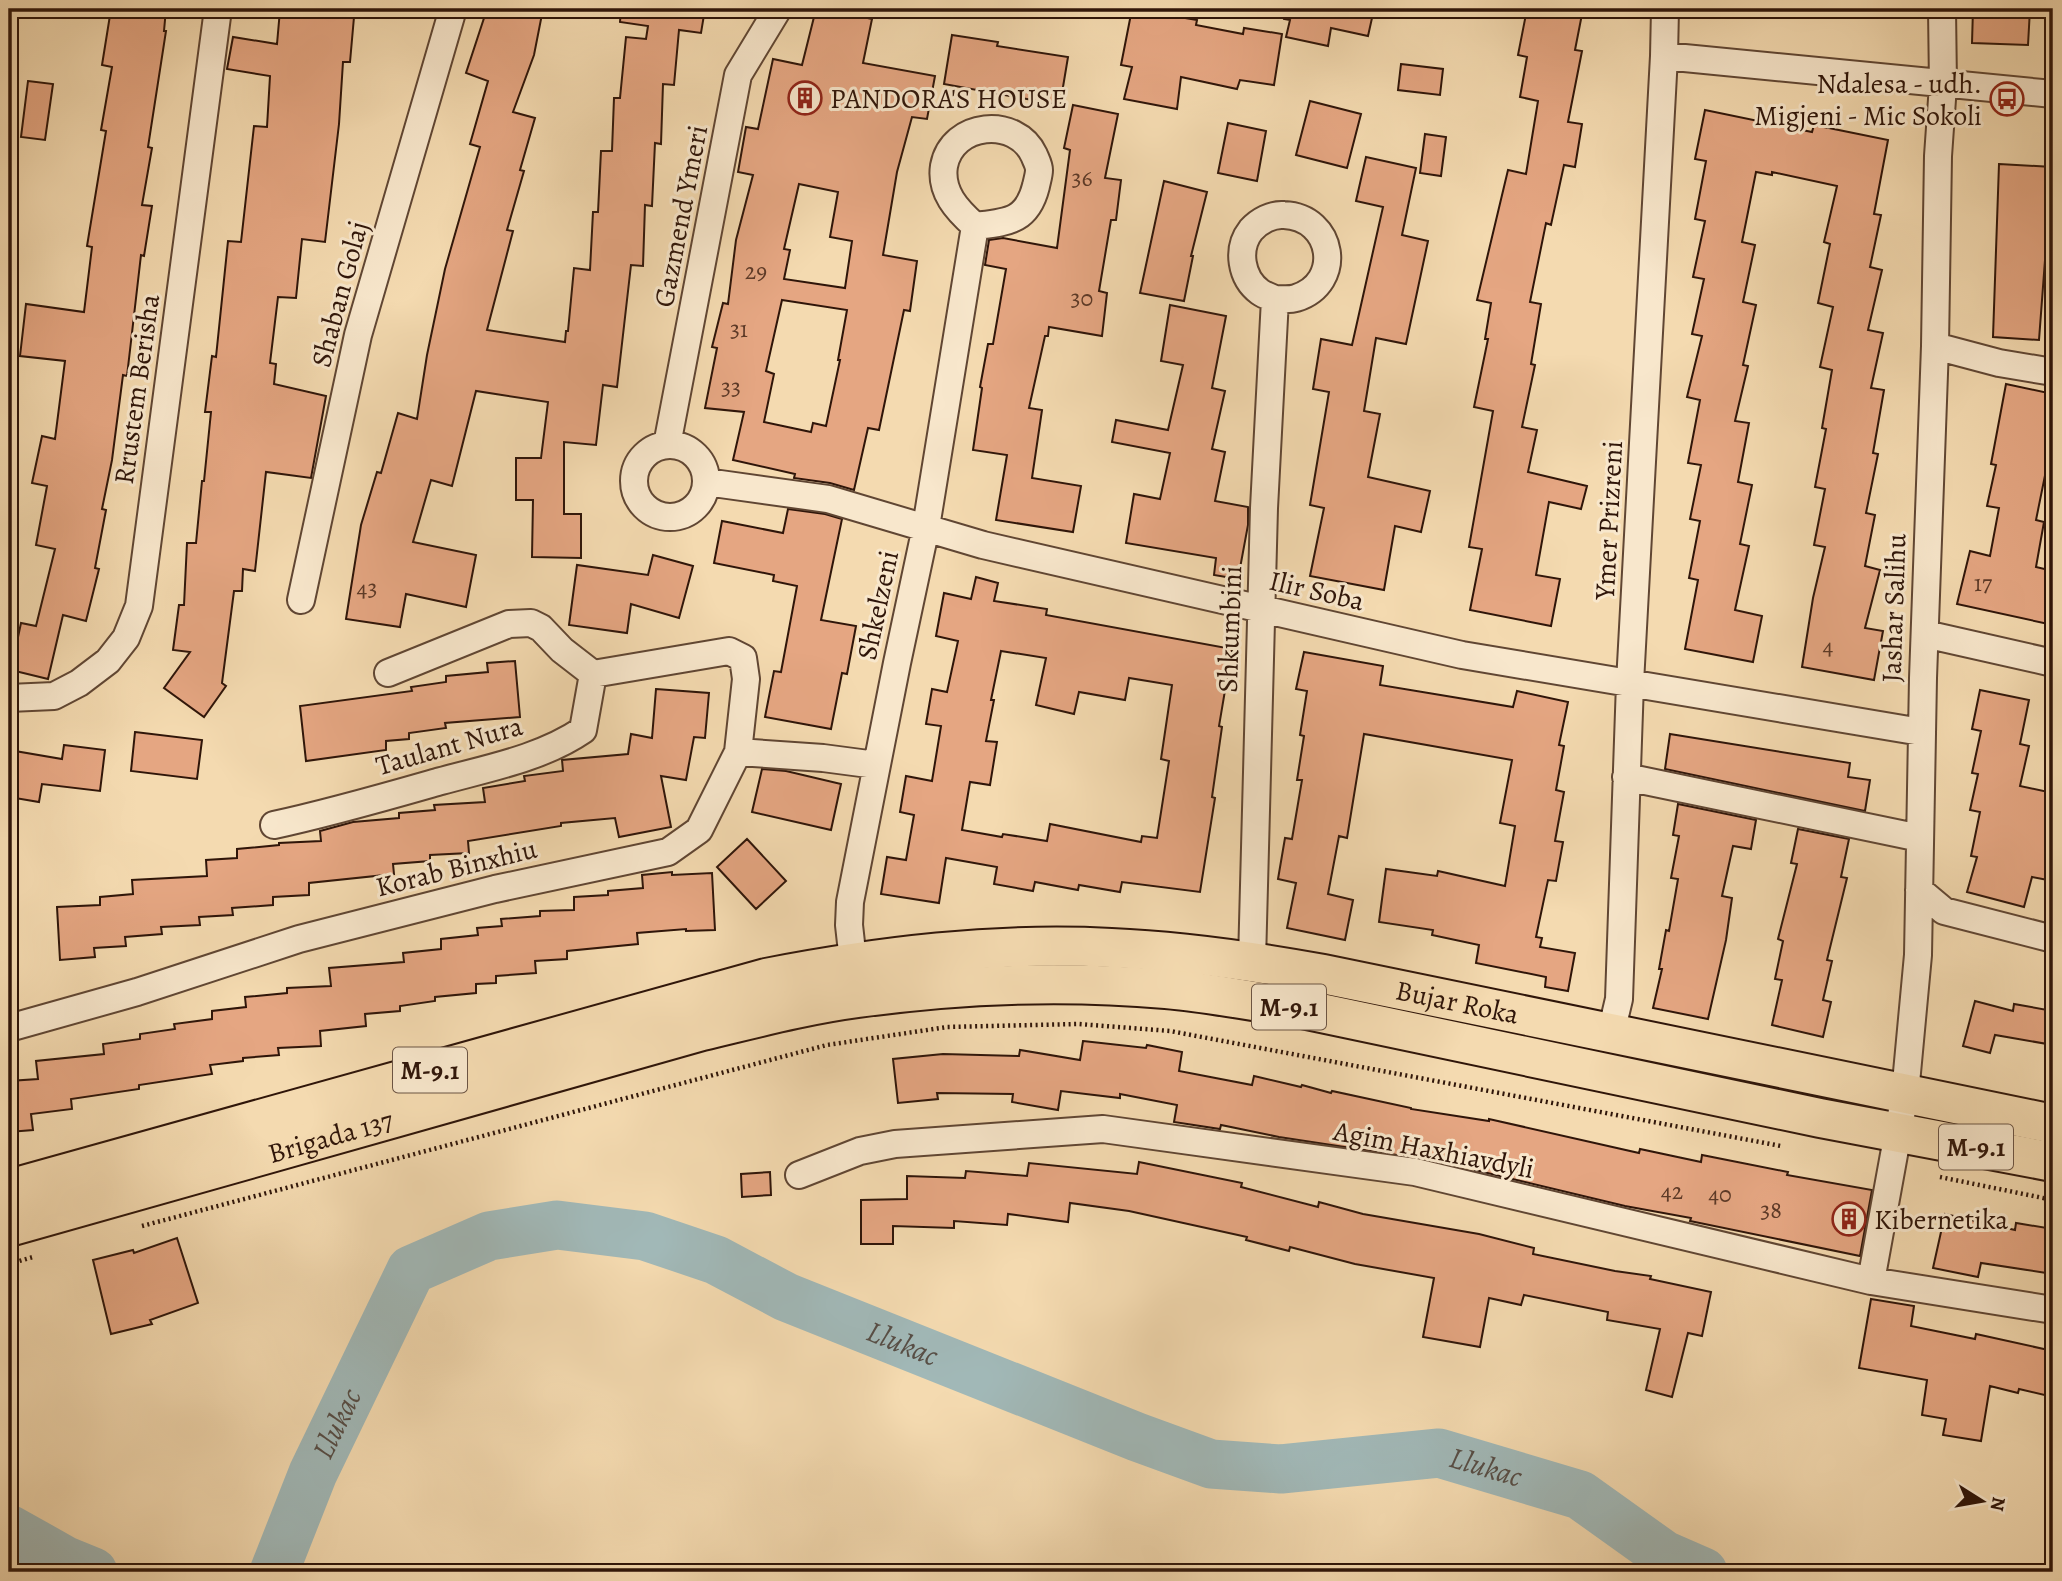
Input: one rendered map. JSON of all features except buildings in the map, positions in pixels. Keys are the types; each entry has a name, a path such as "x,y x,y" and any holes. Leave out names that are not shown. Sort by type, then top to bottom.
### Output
{"main road":[{"name":"Bujar Roka","path":"855,980 937,952 1037,947 1109,947 1252,961 2053,1124"},
{"name":"Brigada 137","path":"9,1189 766,978 855,980"},
{"name":"Bujar Roka","path":"855,980 1098,985 1208,994 1303,1009 1820,1118 2053,1162"},
{"name":"Brigada 137","path":"9,1227 702,1031 774,1014 855,980"}],"street":[{"name":"Rrustem Berisha","path":"9,698 54,696 79,683 108,661 127,638 139,606 218,9"},
{"name":"Shaban Golaj","path":"301,600 358,335 453,9"},
{"name":"Gazmend Ymeri","path":"667,445 738,75 778,9"},
{"name":"Ymer Prizreni","path":"1611,1033 1619,999 1630,683 1665,9"},
{"name":"Jashar Salihu","path":"1899,1132 1918,954 1928,482 1943,85 1942,9"},
{"path":"1664,56 2053,94"},
{"name":"Shkelzeni","path":"855,980 849,925 850,902 926,527 975,226"},
{"name":"Shkumbini","path":"1252,961 1261,610 1275,299"},
{"path":"1935,346 1999,363 2053,372"},
{"path":"667,445 684,447 696,456 704,468 706,482 699,503 687,513 667,517 646,508 635,490 636,468 649,451 667,445"},
{"name":"Ilir Soba","path":"706,482 828,499 983,545 1462,655 1921,732"},
{"path":"388,673 509,624 531,623 541,628 562,650 593,674 729,651 743,658 746,679 738,752 876,765"},
{"path":"1925,634 2053,663"},
{"name":"Taulant Nura","path":"274,825 317,816 507,763 566,741 583,730 593,674"},
{"name":"Korab Binxhiu","path":"9,1028 137,992 299,939 495,889 668,852 699,830 738,752"},
{"path":"1626,776 1920,838"},
{"path":"1919,890 1944,911 2053,939"},
{"name":"Agim Haxhiavdyli","path":"799,1175 860,1151 895,1144 1103,1129 1415,1172 1871,1281 2053,1310"},
{"path":"1871,1281 1899,1132"}],"path":[{"path":"130,1229 827,1045 947,1027 1079,1024 1170,1031 1787,1147"},
{"path":"1935,1176 2053,1200"}],"waterway":[{"name":"Llukac","path":"274,1572 313,1473 411,1270 489,1236 557,1225 645,1236 716,1260 786,1297 1211,1464 1281,1469 1439,1453 1580,1495 1664,1555 1703,1572"},
{"name":"Llukac","path":"9,1529 66,1561 93,1572"}],"place":[{"name":"PANDORA'S HOUSE","path":"805,98"},
{"name":"Ndalesa - udh. Migjeni - Mic Sokoli","path":"2007,99"},
{"name":"Kibernetika","path":"1849,1219"}]}
